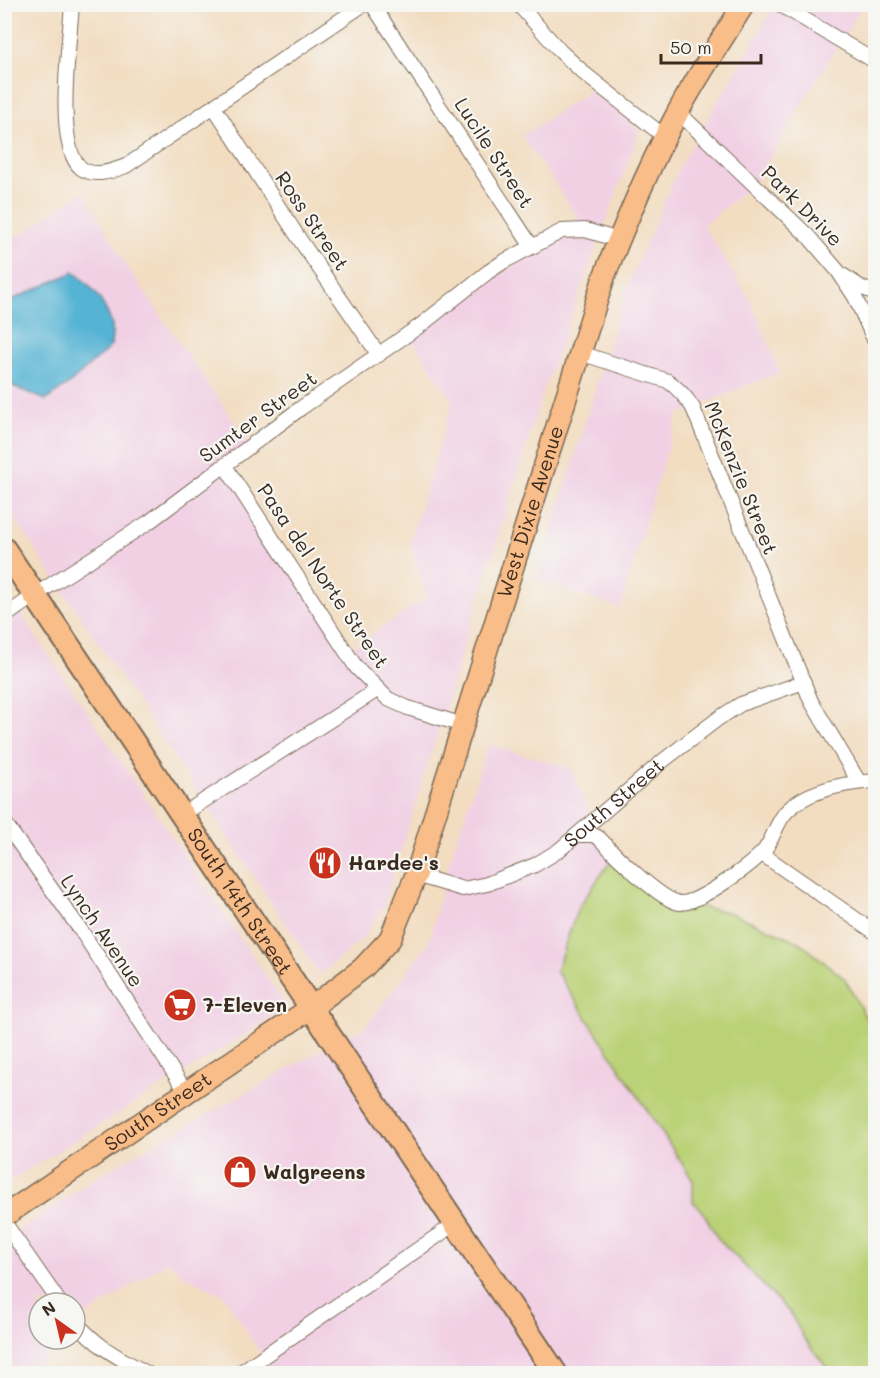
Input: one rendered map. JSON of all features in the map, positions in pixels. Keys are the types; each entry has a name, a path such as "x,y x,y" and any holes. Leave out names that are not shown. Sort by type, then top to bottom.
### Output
{"highway":[{"name":"South 14th Street","path":"4,549 556,1374"}],"main road":[{"name":"West Dixie Avenue","path":"311,1008 346,983 377,955 394,929 416,874 604,277 665,137 744,4"},
{"name":"South Street","path":"4,1216 311,1008"}],"street":[{"path":"72,4 66,95 66,136 70,152 82,169 103,173 127,165 364,4"},
{"name":"Lucile Street","path":"372,4 532,247"},
{"path":"518,4 561,52 586,75 665,137"},
{"path":"779,4 876,62"},
{"name":"Ross Street","path":"214,107 302,243 379,355"},
{"name":"Park Drive","path":"678,112 808,236 838,271 855,297 876,344"},
{"path":"532,247 562,231 572,229 585,230 619,240"},
{"name":"Sumter Street","path":"4,617 149,522 301,408 422,325 488,272 532,247"},
{"path":"838,271 862,288 876,293"},
{"name":"McKenzie Street","path":"580,353 668,381 679,389 693,408 804,682 827,730 859,782"},
{"name":"Pasa del Norte Street","path":"225,466 356,667 377,690 388,699 408,708 463,725"},
{"name":"South Street","path":"416,874 463,889 506,878 535,865 558,851 664,760 719,718 741,704 804,682"},
{"path":"183,814 377,690"},
{"path":"578,835 593,835 599,838 654,888 680,903 702,897 762,854 787,810 797,803 828,788 876,781"},
{"name":"Lynch Avenue","path":"4,822 82,932 187,1093"},
{"path":"762,854 876,933"},
{"path":"4,1222 52,1291"},
{"path":"238,1374 456,1223"},
{"path":"87,1336 103,1349 148,1374"}],"shaded area":[{"path":"775,5 863,5 753,184 703,225 751,302 780,372 678,414 620,608 537,580 626,289 680,166"},
{"path":"596,87 639,131 543,392 384,905 365,936 320,975 5,504 5,383 46,400 69,384 111,346 112,328 101,301 88,283 5,306 5,245 84,192 124,262 249,444 223,462 353,647 427,597 410,542 453,401 411,338 578,218 522,136"},
{"path":"4,589 285,1004 257,1027 5,1184"},
{"path":"488,745 571,768 610,862 578,908 585,1013 693,1180 693,1202 702,1210 717,1237 790,1313 805,1340 831,1373 565,1373 342,1040 366,1027 429,942 449,863"},
{"path":"329,1046 549,1373 273,1373 224,1295 183,1275 167,1261 87,1316 87,1291 27,1291 27,1351 52,1351 30,1373 5,1374 5,1240 100,1175"}],"green space":[{"path":"610,862 654,890 696,906 731,913 799,942 845,979 875,1035 875,1373 831,1373 805,1340 790,1313 717,1237 702,1210 693,1202 693,1180 556,971 578,908"}],"water":[{"path":"74,272 92,289 106,310 112,326 111,346 69,384 46,400 5,383 5,306 16,298"}],"place":[{"name":"Hardee's","path":"325,863"},
{"name":"7-Eleven","path":"180,1005"},
{"name":"Walgreens","path":"240,1172"}]}
